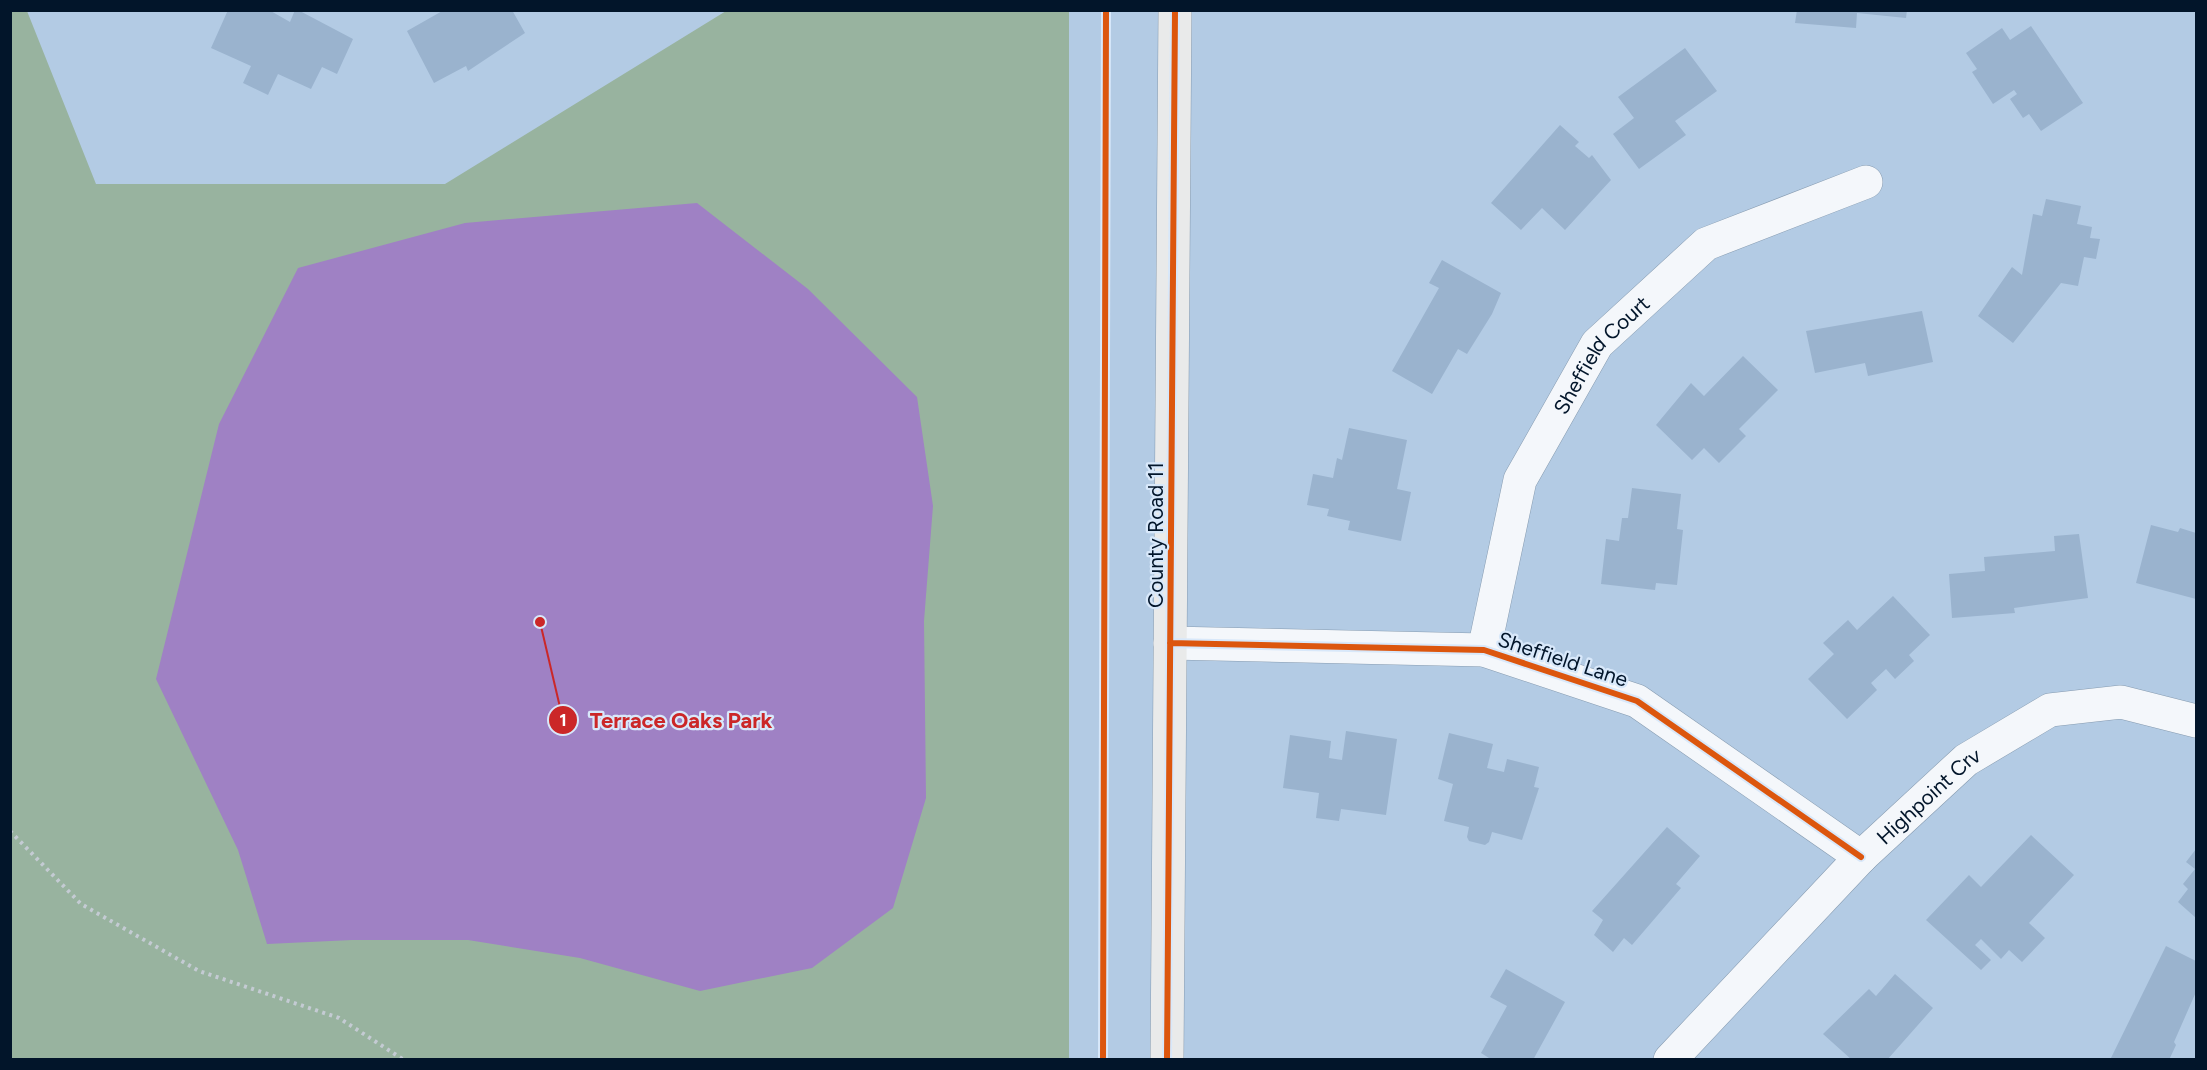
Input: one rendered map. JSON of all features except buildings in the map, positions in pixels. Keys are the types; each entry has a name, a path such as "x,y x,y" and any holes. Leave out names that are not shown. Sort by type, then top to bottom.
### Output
{"street":[{"name":"County Road 11","path":"1167,1059 1175,10"},
{"name":"Sheffield Court","path":"1484,650 1520,480 1597,344 1706,244 1866,182"},
{"name":"Sheffield Lane","path":"1170,643 1484,650 1637,701 1861,857"},
{"name":"Highpoint Crv","path":"1670,1059 1861,857 1966,760 2050,710 2121,702 2196,721"}],"path":[{"path":"10,831 81,904 199,971 339,1018 404,1059"}],"green space":[{"path":"10,11 27,11 96,184 445,184 726,11 1069,11 1069,1059 11,1059"}],"shaded area":[{"path":"697,203 808,289 917,397 933,506 924,621 926,798 893,908 812,968 700,991 580,958 468,940 352,940 267,944 238,850 156,679 219,424 298,268 465,223"}],"cycle path":[{"path":"1103,1060 1106,10"},
{"path":"1167,1060 1175,10"},
{"path":"1170,643 1484,650 1637,701 1861,857"}],"place":[{"name":"Terrace Oaks Park","path":"540,622"}]}
